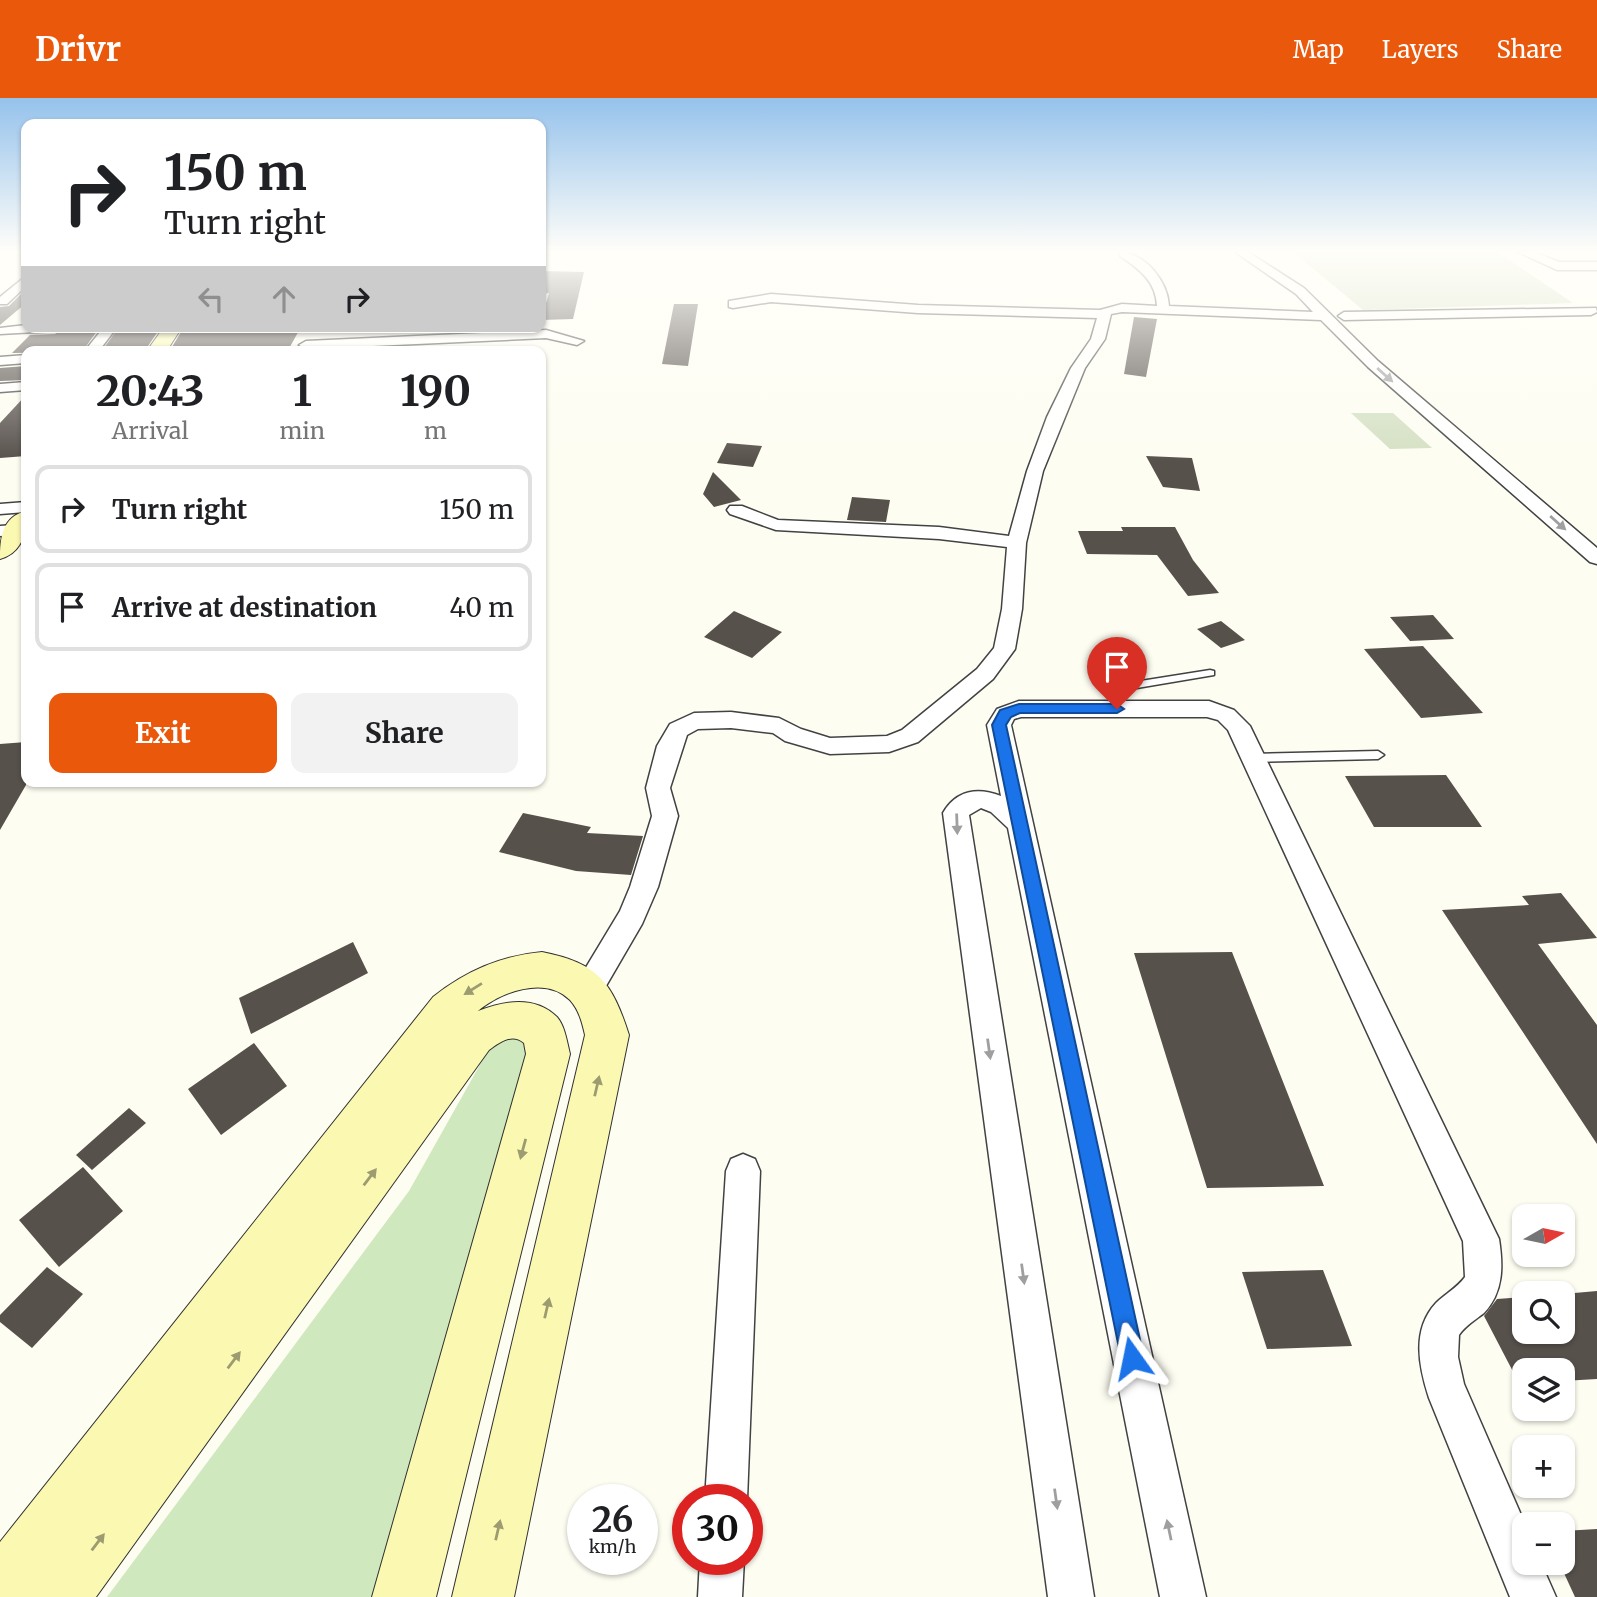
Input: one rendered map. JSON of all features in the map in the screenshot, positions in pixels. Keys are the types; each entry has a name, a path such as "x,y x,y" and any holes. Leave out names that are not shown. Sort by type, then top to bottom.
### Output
{"main road":[{"path":"0,551 19,523"},
{"path":"0,1592 448,1010 481,984 520,970 557,972 588,989 599,1002 607,1035 483,1597"},
{"path":"58,1597 474,1036 498,1021 524,1019 543,1032 548,1054 404,1597"}],"street":[{"path":"588,989 632,916 644,887 665,816 658,788 669,746 678,730 694,721 760,722 779,726 793,735 830,746 889,744 911,736 985,674 1003,649 1012,609 1017,543 1035,471 1055,416 1078,368 1098,339 1102,322"},
{"path":"1340,322 1397,386 1597,558"},
{"path":"1342,322 1569,512"},
{"path":"1,332 21,330"},
{"path":"364,346 547,334 577,341"},
{"path":"0,361 21,359"},
{"path":"0,388 21,386"},
{"path":"0,496 21,494"},
{"path":"0,509 19,523"},
{"path":"736,510 776,526 939,533 1017,543"},
{"path":"1183,1597 999,725 1005,714 1019,709 1218,711 1234,720 1481,1239 1486,1258 1481,1289 1473,1300 1450,1315 1443,1326 1438,1340 1438,1357 1448,1392 1533,1597"},
{"path":"1010,777 998,789 960,806 955,820 1070,1597"},
{"path":"980,798 1003,808 1021,827"},
{"path":"727,1484 743,1171"},
{"path":"720,1597 721,1575"}],"lane":[{"path":"1117,709 1117,695 1128,686 1210,673"},
{"path":"1253,758 1378,755"}],"green space":[{"path":"1351,413 1393,413 1432,448 1390,449"},
{"path":"534,1034 378,1597 107,1597 409,1191 495,1038"}],"building":[{"path":"670,322 695,322 688,366 662,364"},
{"path":"1133,322 1156,322 1146,377 1124,374"},
{"path":"96,333 86,346 21,346 21,353 12,353 30,335"},
{"path":"115,333 157,333 148,346 105,346"},
{"path":"180,333 298,333 290,346 173,346"},
{"path":"21,366 21,380 0,381 0,368"},
{"path":"21,400 21,456 0,458 0,423"},
{"path":"727,443 762,446 753,467 717,463"},
{"path":"1146,456 1192,458 1200,491 1163,487"},
{"path":"713,472 741,500 714,507 703,494"},
{"path":"852,497 890,500 886,522 847,520"},
{"path":"1121,527 1175,527 1193,560 1219,593 1188,596 1157,555 1087,554 1078,531 1123,531"},
{"path":"734,611 782,632 752,658 704,637"},
{"path":"1433,615 1454,639 1410,641 1390,617"},
{"path":"1221,621 1245,640 1221,648 1197,629"},
{"path":"1423,646 1483,713 1421,718 1364,649"},
{"path":"21,742 21,787 25,787 0,830 0,744"},
{"path":"1446,775 1482,827 1374,827 1345,776"},
{"path":"523,813 591,827 587,833 643,836 631,875 576,871 499,852"},
{"path":"1561,893 1597,938 1538,944 1597,1025 1597,1144 1442,910 1529,905 1522,896"},
{"path":"353,942 368,973 251,1034 239,998"},
{"path":"1232,952 1324,1186 1207,1188 1134,953"},
{"path":"254,1043 287,1086 221,1135 188,1089"},
{"path":"129,1108 146,1123 92,1170 76,1155"},
{"path":"83,1167 123,1211 59,1267 19,1220"},
{"path":"47,1267 83,1294 32,1348 0,1322 0,1315"},
{"path":"1323,1270 1352,1346 1267,1349 1242,1272"},
{"path":"1597,1291 1597,1379 1575,1380 1575,1358 1512,1358 1512,1370 1484,1316 1497,1299 1512,1298 1512,1344 1575,1344 1575,1293"},
{"path":"1597,1529 1597,1597 1575,1597 1565,1575 1575,1575 1575,1530"}],"route":[{"path":"1117,709 1019,709 1005,714 999,725 1132,1358"}]}
